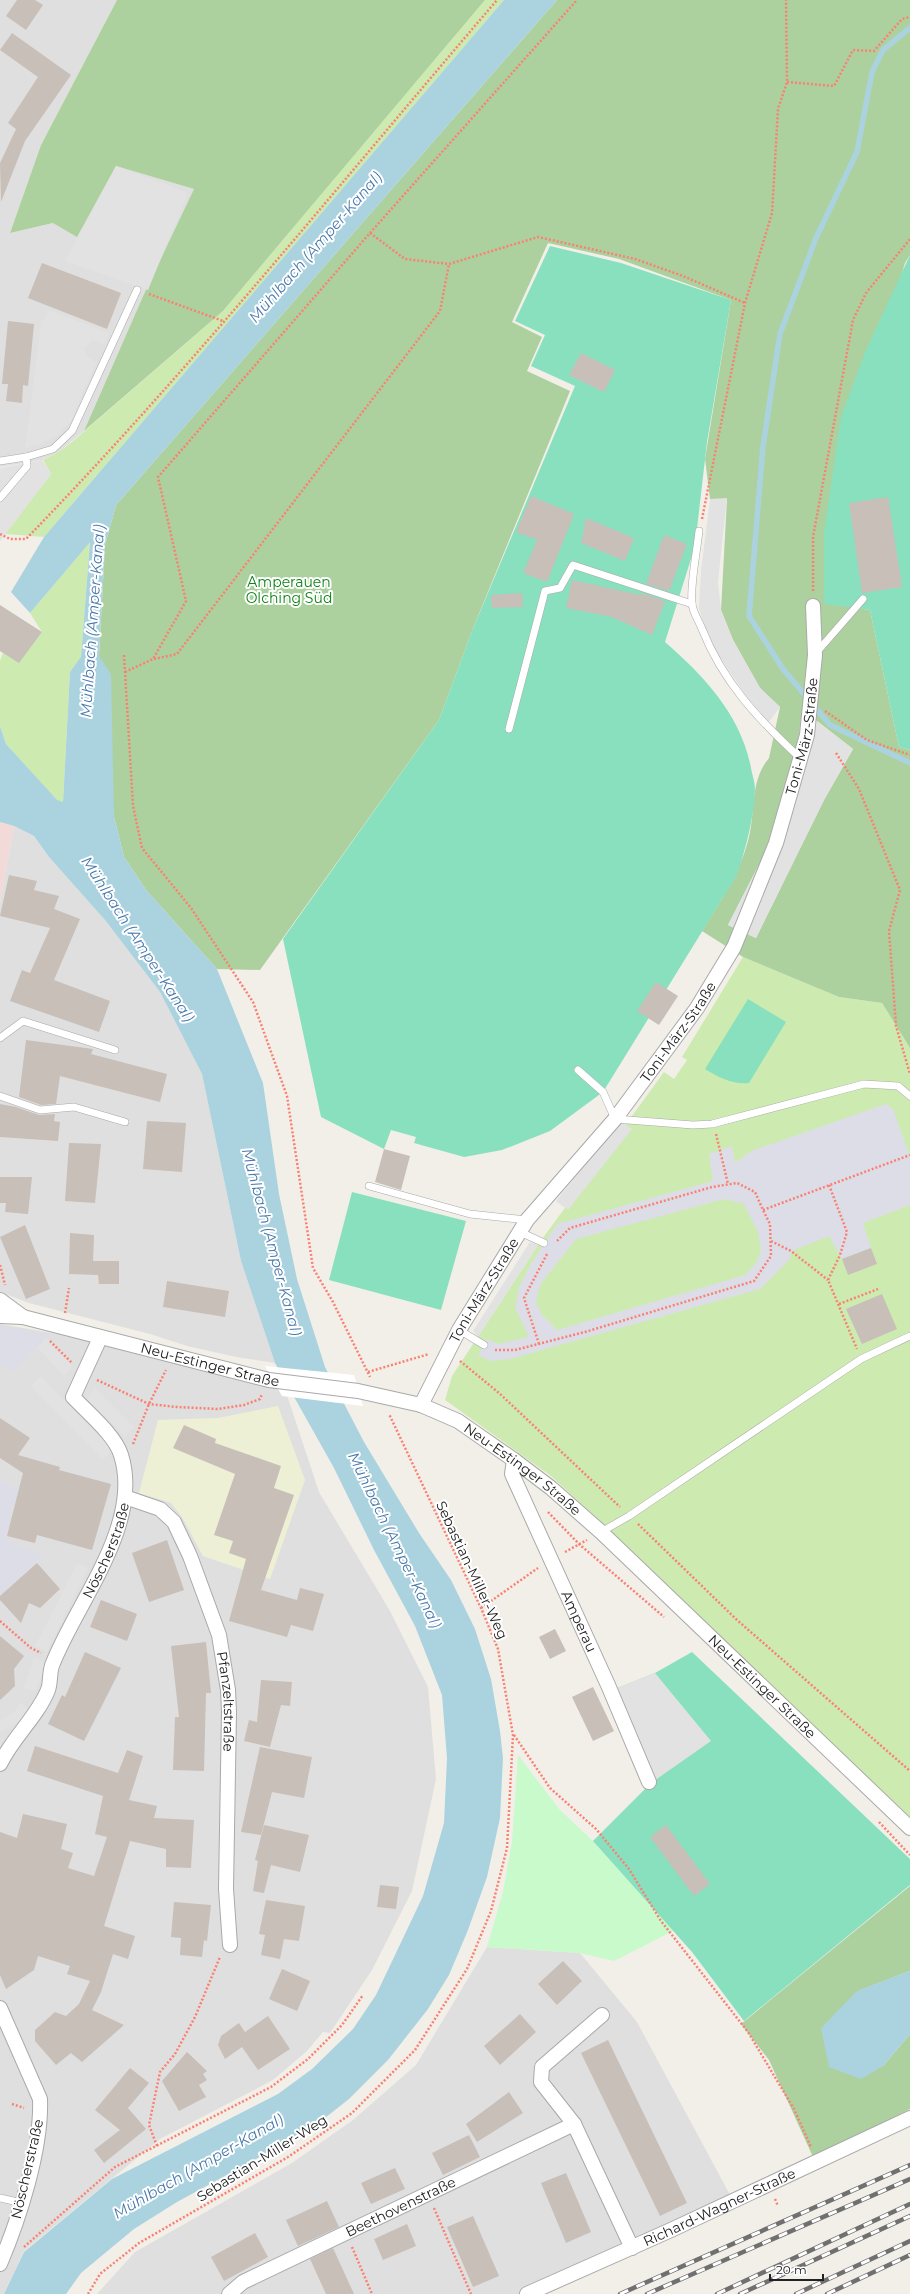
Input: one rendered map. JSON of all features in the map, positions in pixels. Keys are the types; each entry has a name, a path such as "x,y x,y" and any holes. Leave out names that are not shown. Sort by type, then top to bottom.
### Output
{"street":[{"name":"Toni-März-Straße","path":"421,1405 459,1330 523,1226 616,1119 697,1008 734,947 776,842 807,734 807,717 814,654 813,606"},
{"name":"Neu-Estinger Straße","path":"3,1296 24,1317"},
{"name":"Neu-Estinger Straße","path":"0,1316 24,1317 63,1326 100,1338 172,1356 268,1386 358,1391 379,1394 421,1405 458,1421 551,1488 602,1532 910,1828"},
{"name":"Nöscherstraße","path":"0,1762 32,1717 48,1689 55,1659 108,1553 125,1497 121,1453 116,1443 73,1397 100,1338"},
{"name":"Amperau","path":"514,1460 512,1474 608,1685 649,1782"},
{"name":"Pfanzeltstraße","path":"125,1497 160,1509 174,1522 190,1556 219,1635 226,1675 229,1712 226,1889 230,1945"},
{"name":"Nöscherstraße","path":"0,2008 40,2099 40,2113 34,2151 22,2203 9,2243 0,2264"},
{"path":"602,2015 542,2067 541,2082 574,2124 632,2248"},
{"name":"Richard-Wagner-Straße","path":"527,2294 632,2248 910,2118"},
{"name":"Beethovenstraße","path":"229,2294 243,2282 347,2234 574,2124"}],"lane":[{"path":"0,461 26,457 53,449 72,431 137,290"},
{"path":"0,498 27,466 26,457"},
{"path":"699,531 692,604 721,669 762,723 800,758"},
{"path":"509,729 545,591 560,588 573,564 692,604"},
{"path":"814,654 863,599"},
{"path":"0,1038 23,1021 115,1050"},
{"path":"578,1070 603,1092 616,1119 693,1125 714,1124 864,1084 898,1086 910,1096"},
{"path":"0,1096 40,1110 74,1107 125,1122"},
{"path":"369,1186 470,1214 523,1226 544,1243"},
{"path":"459,1330 484,1345"},
{"path":"602,1532 629,1516 861,1359 910,1336"},
{"path":"0,2198 22,2203"}],"path":[{"path":"0,534 10,539 26,539 81,482 223,321 497,0"},
{"path":"153,659 186,600 158,478 370,233 577,0"},
{"path":"699,531 745,303 772,212 778,109 787,82 786,0"},
{"path":"787,82 834,86 853,50 874,51 902,19 910,17"},
{"path":"370,233 405,258 449,264 538,237 635,259 683,276 745,303"},
{"path":"813,606 813,537 853,320 866,293 910,239"},
{"path":"125,672 153,659 177,654 440,311 449,264"},
{"path":"137,290 223,321"},
{"name":"Sebastian-Miller-Weg","path":"88,2294 100,2274 139,2243 288,2157 352,2113 415,2050 467,1969 491,1912 507,1848 513,1735 495,1642 481,1608 379,1394 333,1302 313,1268 287,1096 254,1002 191,908 142,848 133,806 124,655"},
{"path":"810,700 868,740 910,755"},
{"path":"836,753 859,789 900,890 889,931 896,1026 910,1074"},
{"path":"714,1124 718,1151 728,1184"},
{"path":"763,1210 910,1155"},
{"path":"484,1345 496,1350 515,1350 539,1344 754,1280 771,1256 770,1224 755,1192 737,1183 712,1187 570,1228 552,1246 539,1266 524,1298 539,1344"},
{"path":"828,1280 840,1255 847,1232 829,1185"},
{"path":"770,1241 792,1251 828,1280 861,1359"},
{"path":"0,1265 3,1296"},
{"path":"63,1326 69,1288"},
{"path":"839,1304 878,1289"},
{"path":"46,1336 84,1375 149,1404 218,1409 244,1405 260,1399 268,1386"},
{"path":"368,1372 434,1352 448,1350 499,1393 737,1620 910,1771"},
{"path":"121,1453 132,1448 149,1404 172,1356"},
{"path":"543,1507 579,1544 667,1619"},
{"path":"0,1622 31,1648 55,1659"},
{"path":"513,1735 550,1788 596,1829 629,1869 661,1921 748,2032 794,2109 817,2162"},
{"path":"873,1817 910,1855"},
{"path":"157,2146 149,2125 160,2072 175,2054 195,2017 216,1961 230,1945"},
{"path":"9,2243 24,2247 115,2167 271,2087 308,2059 342,2025 363,1994"},
{"path":"429,2194 470,2294"},
{"path":"347,2234 372,2294"}],"shaded area":[{"path":"0,0 117,0 41,145 10,233 53,223 116,166 194,189 144,294 84,431 60,451 42,460 0,467"},
{"path":"116,166 188,193 148,290 65,261"},
{"path":"50,311 109,333 104,344 93,340 84,348 87,356 96,363 71,421 58,435 38,445 25,448 41,322"},
{"path":"42,460 51,474 0,541 0,468"},
{"path":"727,498 718,582 721,610 733,640 760,688 780,707 769,722 747,697 717,653 705,630 699,608 701,571 710,499"},
{"path":"802,710 853,749 824,800 756,938 728,925 768,847 796,758"},
{"path":"0,822 14,826 0,903"},
{"path":"14,826 34,836 49,857 105,920 160,992 202,1074 241,1261 275,1363 236,1357 187,1346 150,1334 29,1303 0,1292 0,903"},
{"path":"886,1104 893,1109 910,1157 910,1205 863,1223 871,1248 842,1259 829,1236 792,1251 789,1260 760,1289 510,1359 493,1361 478,1356 487,1339 498,1344 528,1337 515,1308 519,1287 532,1262 557,1224 713,1181 709,1154 732,1146 735,1163 751,1151","holes":["724,1199 744,1204 758,1232 761,1250 757,1262 745,1275 557,1330 541,1314 536,1302 540,1285 576,1239"]},
{"path":"620,1121 632,1129 568,1210 556,1201"},
{"path":"530,1242 538,1245 478,1337 473,1331"},
{"path":"0,1324 76,1337 285,1389 319,1492 390,1611 428,1687 436,1779 412,1891 372,1970 330,2033 323,2032 307,2051 273,2080 160,2139 24,2251 4,2294 0,2294"},
{"path":"0,1325 46,1334 46,1338 12,1371 0,1365"},
{"path":"46,1338 73,1367 64,1376 37,1347"},
{"path":"41,1376 113,1450 103,1460 31,1386"},
{"path":"95,1388 134,1427 125,1437 86,1398"},
{"path":"0,1480 11,1487 19,1489 15,1505 12,1505 10,1514 12,1515 5,1540 43,1555 0,1595"},
{"path":"77,1563 88,1568 47,1652 35,1646"},
{"path":"34,1658 46,1662 36,1691 24,1688"},
{"path":"655,1673 711,1741 651,1783 615,1689"},
{"path":"20,1703 28,1709 22,1719 0,1733 0,1721 15,1711"},
{"path":"487,1947 580,1953 637,2022 736,2206 533,2294 97,2294 135,2252 292,2163 353,2120 416,2065"}],"green space":[{"path":"117,0 485,0 223,311 84,431 144,294 194,189 116,166 77,237 53,223 10,233 41,145"},
{"path":"485,0 504,0 44,537 5,534 51,474 43,460 60,451 72,442 223,311"},
{"name":"Amperauen Olching Süd","path":"557,0 910,0 910,255 905,263 824,533 824,603 870,610 899,747 910,750 910,1048 882,1003 839,997 743,957 702,931 722,899 740,865 748,841 758,777 769,758 780,707 760,688 733,640 721,610 727,499 710,499 705,459 731,300 619,259 548,243 512,322 542,337 527,371 570,391 472,631 439,720 260,970 217,969 146,890 124,857 114,817 99,656 105,545 116,505","holes":["803,710 853,749 824,800 756,938 728,925 768,847 796,758"]},
{"path":"550,246 621,263 731,300 707,442 695,546 665,642 707,683 730,714 739,731 746,749 755,784 751,822 737,875 603,1092 550,1131 502,1150 464,1157 414,1143 416,1137 391,1130 384,1149 321,1117 283,939 439,720 472,631 575,386 531,366 545,335 515,321"},
{"path":"910,255 910,750 899,747 870,610 824,604 824,533 841,417 866,350"},
{"path":"90,541 81,658 70,672 63,802 57,801 6,744 0,726 0,661 3,653 19,662 42,632 30,613"},
{"path":"743,957 839,997 882,1003 910,1048 910,1820 629,1548 551,1476 445,1400 452,1376 540,1242 664,1072 674,1079 687,1060 682,1057"},
{"path":"748,999 786,1022 749,1083 731,1082 705,1069"},
{"path":"352,1192 466,1221 441,1310 329,1280"},
{"path":"278,1406 305,1480 270,1579 203,1556 182,1517 171,1503 139,1493 158,1420 218,1418"},
{"path":"692,1652 910,1859 910,1885 744,2021 692,1952 593,1841 651,1783 615,1689 655,1673"},
{"path":"518,1755 560,1810 593,1841 673,1931 614,1961 580,1953 487,1947 503,1892 512,1842"},
{"path":"910,1886 910,1971 858,1991 883,2066 910,2034 910,2109 813,2157 769,2060 741,2024"}],"water":[{"name":"Mühlbach (Amper-Kanal)","path":"504,0 557,0 116,505 105,545 99,656 111,674 114,817 124,857 146,890 217,969 263,1083 279,1194 297,1279 325,1367 364,1442 419,1533 451,1580 475,1629 491,1679 500,1731 503,1758 500,1818 487,1877 468,1930 449,1975 428,2009 388,2060 349,2099 311,2129 177,2202 134,2229 81,2273 66,2294 4,2294 24,2252 112,2179 278,2094 312,2069 353,2029 376,1995 423,1896 444,1823 447,1758 442,1695 415,1626 374,1550 334,1468 275,1363 241,1261 202,1074 160,992 105,920 49,857 34,836 14,826 0,822 0,726 6,744 57,800 63,802 70,672 81,657 90,542 30,613 11,592 44,537"},
{"path":"910,1971 910,2034 883,2066 861,2079 829,2067 821,2028 857,1991"}],"pier":[{"path":"265,1366 354,1375 363,1406 282,1396"}],"building":[{"path":"17,0 35,0 43,5 26,30 6,16"},
{"path":"12,33 71,75 25,141 1,202 0,163 16,129 8,123 38,77 0,50"},
{"path":"42,263 121,293 107,329 28,298"},
{"path":"8,321 34,324 28,386 23,385 22,403 6,401 8,384 2,384"},
{"path":"581,353 615,370 604,392 569,375"},
{"path":"531,496 574,514 547,582 523,573 537,540 516,532"},
{"path":"888,497 902,587 862,593 849,503"},
{"path":"586,518 634,538 625,561 581,543"},
{"path":"664,535 687,544 669,591 646,584"},
{"path":"572,580 641,595 642,593 665,601 652,635 612,617 566,608"},
{"path":"522,593 523,607 492,608 491,595"},
{"path":"0,605 42,632 19,663 0,651"},
{"path":"9,875 37,881 34,890 59,896 54,909 80,919 54,980 110,1001 99,1032 10,1001 22,970 30,973 50,928 0,916"},
{"path":"656,982 678,996 659,1025 637,1011"},
{"path":"26,1040 93,1049 91,1054 167,1074 160,1102 60,1076 56,1104 41,1105 19,1097"},
{"path":"0,1104 16,1107 39,1115 55,1114 54,1121 60,1122 58,1141 0,1137"},
{"path":"147,1121 186,1123 182,1172 143,1169"},
{"path":"69,1143 101,1144 95,1203 65,1201"},
{"path":"384,1149 410,1156 401,1190 375,1182"},
{"path":"0,1177 32,1177 28,1214 5,1212 6,1203 0,1203"},
{"path":"25,1225 50,1289 26,1299 0,1237"},
{"path":"70,1233 94,1235 93,1261 119,1261 119,1284 99,1284 98,1275 69,1274"},
{"path":"871,1248 877,1264 848,1275 842,1259"},
{"path":"167,1281 229,1291 225,1317 163,1307"},
{"path":"882,1294 897,1329 862,1344 846,1309"},
{"path":"0,1418 30,1438 18,1455 60,1467 59,1470 111,1484 92,1550 37,1535 35,1543 7,1536 23,1473 0,1458"},
{"path":"184,1425 216,1439 215,1443 281,1466 274,1488 294,1495 261,1590 297,1600 300,1588 324,1594 313,1631 291,1625 287,1637 229,1621 246,1559 229,1553 233,1541 214,1535 235,1474 173,1448"},
{"path":"167,1540 184,1590 149,1602 132,1553"},
{"path":"37,1563 60,1589 40,1608 29,1603 21,1623 0,1600 0,1596"},
{"path":"101,1600 137,1614 127,1641 90,1627"},
{"path":"555,1629 566,1651 550,1659 539,1637"},
{"path":"0,1636 24,1656 14,1669 15,1686 0,1700"},
{"path":"206,1642 211,1693 206,1693 204,1771 173,1770 175,1717 179,1717 171,1646"},
{"path":"85,1652 121,1668 84,1741 48,1724 62,1695 65,1697"},
{"path":"261,1680 292,1682 290,1706 281,1705 270,1747 244,1741 249,1720 257,1722"},
{"path":"593,1687 614,1731 593,1741 572,1697"},
{"path":"35,1746 118,1773 127,1750 143,1756 129,1800 157,1806 154,1818 194,1820 191,1868 166,1867 166,1849 130,1841 104,1926 135,1936 128,1959 113,1954 101,1992 92,2010 124,2025 82,2062 71,2053 56,2065 35,2041 35,2030 55,2012 66,2016 79,2004 90,1981 67,1974 70,1966 38,1956 34,1970 6,1989 0,1975 0,1832 17,1838 23,1814 67,1824 61,1849 73,1853 68,1868 94,1876 107,1837 95,1834 103,1796 27,1771"},
{"path":"260,1747 312,1757 304,1798 272,1792 261,1835 241,1832"},
{"path":"264,1825 309,1835 300,1872 271,1865 264,1893 253,1891 258,1861 255,1860"},
{"path":"666,1825 710,1884 694,1896 650,1837"},
{"path":"380,1885 399,1887 396,1909 377,1907"},
{"path":"266,1900 305,1906 299,1941 284,1939 280,1959 261,1955 265,1935 259,1934"},
{"path":"174,1902 211,1905 207,1941 204,1940 202,1957 180,1955 181,1938 171,1937"},
{"path":"563,1961 582,1981 557,2005 538,1984"},
{"path":"282,1969 310,1981 297,2011 269,1999"},
{"path":"520,2014 536,2032 500,2065 484,2046"},
{"path":"268,2016 290,2049 258,2070 242,2047 225,2059 218,2045 221,2036 239,2023 245,2032"},
{"path":"608,2040 687,2203 660,2216 581,2053"},
{"path":"187,2052 207,2071 203,2074 207,2080 199,2085 206,2097 179,2111 162,2081"},
{"path":"130,2068 149,2083 128,2108 146,2129 104,2163 94,2150 120,2130 95,2110"},
{"path":"509,2092 523,2113 477,2142 466,2124"},
{"path":"469,2135 480,2157 443,2175 432,2153"},
{"path":"395,2168 405,2189 371,2204 361,2183"},
{"path":"566,2173 591,2232 566,2243 541,2183"},
{"path":"327,2201 339,2227 298,2246 286,2220"},
{"path":"473,2216 499,2276 473,2287 447,2227"},
{"path":"407,2224 416,2246 383,2260 374,2239"},
{"path":"255,2233 268,2257 224,2281 211,2257"},
{"path":"333,2248 354,2294 326,2294 310,2259"}],"waterway":[{"path":"910,28 883,50 872,72 857,152 816,238 780,334 763,446 749,616 783,669 830,725 910,763"}],"railway":[{"path":"620,2294 910,2165"},
{"path":"647,2294 910,2179"},
{"path":"717,2294 910,2204"},
{"path":"740,2294 910,2216"},
{"path":"796,2294 910,2241"},
{"path":"827,2294 910,2255"}]}
